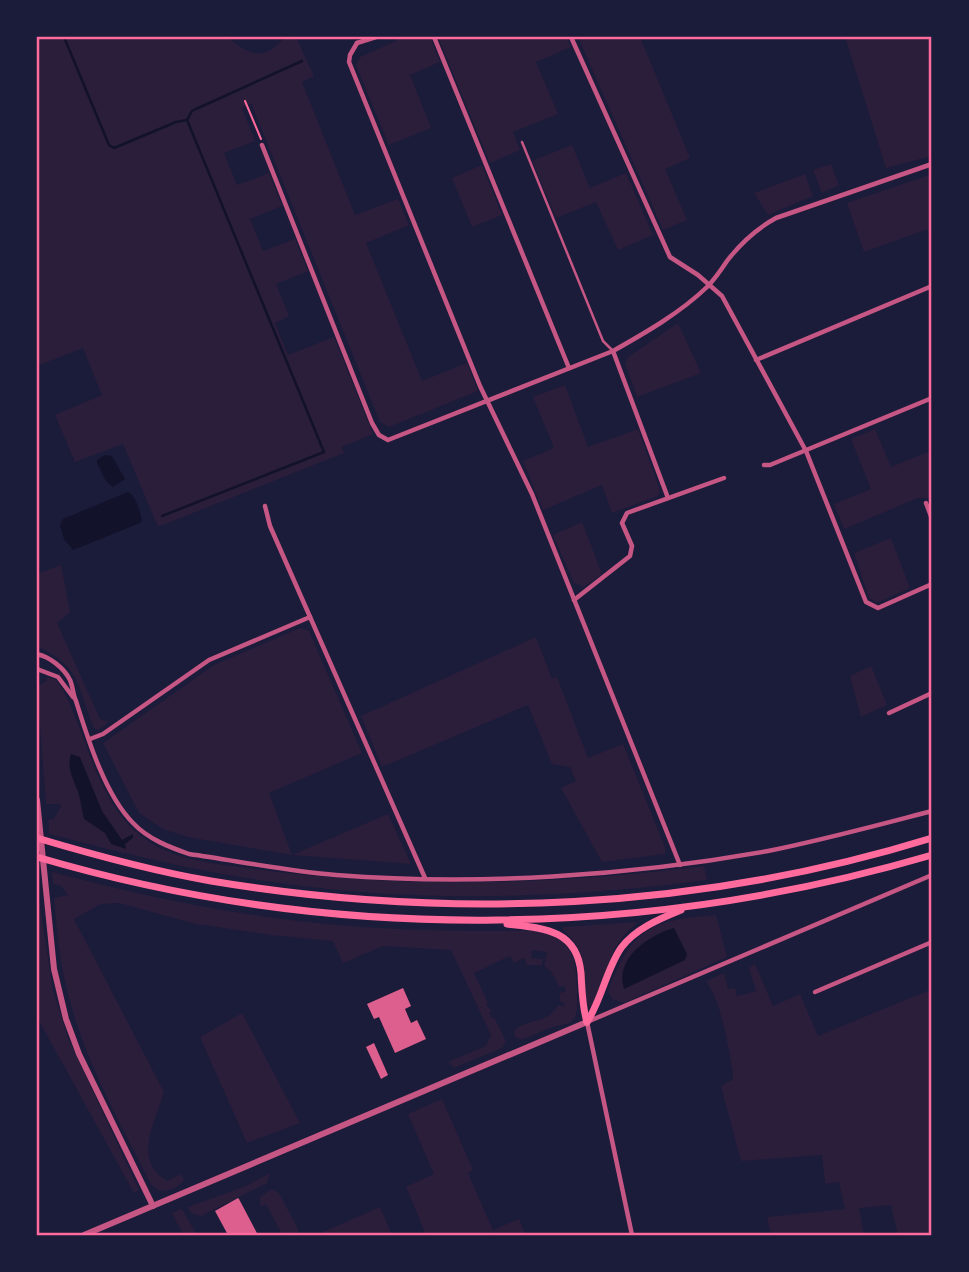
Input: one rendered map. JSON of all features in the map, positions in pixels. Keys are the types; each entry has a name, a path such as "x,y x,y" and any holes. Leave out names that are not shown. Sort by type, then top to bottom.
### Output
{"main road":[{"path":"37,838 198,879 309,895 418,904 535,903 624,898 720,886 874,855 932,838"},
{"path":"484,921 588,917 690,907 791,889 932,855"},
{"path":"37,857 186,893 317,912 484,921 544,928 568,942 579,960 583,1010 587,1022"},
{"path":"587,1022 622,947 653,922 690,907"}],"street":[{"path":"354,37 357,43"},
{"path":"376,37 357,43 349,62 487,401 532,494 680,865"},
{"path":"434,37 569,368"},
{"path":"571,37 670,257 710,284 722,296 806,451 863,598 869,605 878,608 932,584"},
{"path":"262,145 359,391 377,433 388,440 612,351 678,311 710,284 738,247 766,223 896,174 932,164"},
{"path":"756,359 932,286"},
{"path":"612,351 668,498"},
{"path":"764,465 771,466 932,398"},
{"path":"574,600 631,556 632,546 622,523 625,515 724,478"},
{"path":"926,503 932,519"},
{"path":"265,506 270,526 425,878"},
{"path":"90,740 103,734 209,660 310,617"},
{"path":"37,654 51,660 70,681 75,701 107,783 127,816 139,829 167,846 189,853 335,875 425,878 560,876 680,865 804,843 932,811"},
{"path":"37,669 58,677 75,701"},
{"path":"889,713 932,694"},
{"path":"37,801 54,969 66,1019 79,1054 153,1206"},
{"path":"84,1235 932,875"},
{"path":"815,992 932,942"},
{"path":"587,1022 632,1235"}],"lane":[{"path":"522,142 603,341 612,351"}],"path":[{"path":"246,101 262,145"}],"shaded area":[{"path":"37,37 227,37 243,49 257,54 270,50 285,37 296,37 314,76 302,82 355,215 398,199 409,225 366,243 422,381 467,363 478,391 389,427 380,422 251,103 242,108 255,141 224,153 237,185 269,173 282,206 250,219 263,251 295,239 308,271 276,284 289,316 275,323 288,355 334,337 373,434 342,447 344,453 158,527 123,444 75,462 55,415 102,395 83,348 37,366"},
{"path":"400,37 430,37 440,62 410,75 431,128 389,145 356,65 360,57"},
{"path":"438,37 566,37 571,47 536,62 558,114 513,132 520,150 490,163"},
{"path":"578,37 640,37 690,158 665,169 687,220 663,230"},
{"path":"845,37 932,37 932,156 886,168"},
{"path":"572,145 590,188 626,173 653,235 618,250 596,202 556,218 532,161"},
{"path":"831,164 839,185 822,193 813,170"},
{"path":"482,165 502,215 472,227 452,178"},
{"path":"805,174 813,196 768,215 754,193"},
{"path":"932,174 932,275 928,229 864,252 847,203"},
{"path":"678,323 701,373 637,397 625,363 628,357"},
{"path":"565,385 588,447 638,429 660,490 658,496 612,513 602,485 543,510 523,461 554,448 533,397"},
{"path":"875,429 891,467 932,450 932,502 929,498 918,498 844,529 834,504 871,489 851,439"},
{"path":"105,455 112,456 125,479 113,487 106,481 97,463 97,460"},
{"path":"128,492 137,504 142,520 140,523 73,550 64,539 60,526 63,519"},
{"path":"582,522 602,574 584,587 574,583 553,535"},
{"path":"891,538 910,588 877,603 869,598 854,553"},
{"path":"61,565 70,612 57,623 100,719 109,722 98,730 94,728 71,670 52,654 37,646 37,574"},
{"path":"300,628 309,631 362,753 269,793 292,855 187,837 163,829 139,813 103,743 214,665"},
{"path":"536,637 552,679 557,677 588,758 623,744 665,847 665,854 602,862 561,788 576,781 570,767 552,764 528,705 382,767 361,716"},
{"path":"871,666 887,705 861,717 850,676"},
{"path":"47,677 56,680 64,692 113,805 140,835 180,856 255,869 367,880 536,881 704,866 707,880 534,895 361,892 221,874 49,834 48,820 54,819 61,806 46,804 37,687 46,681"},
{"path":"71,754 80,757 102,811 122,840 133,834 133,838 125,844 126,849 111,844 105,833 84,819 70,770"},
{"path":"388,814 411,864 292,855"},
{"path":"52,872 184,903 284,919 399,929 536,931 558,939 574,960 576,1013 570,1023 552,1027 522,1040 515,1037 514,1031 519,1027 548,1016 558,1005 563,1007 565,1004 560,1001 560,993 566,991 564,986 559,987 551,971 544,966 547,952 532,950 531,958 543,959 542,965 527,965 524,958 514,963 510,956 474,973 488,1003 486,1004 492,1011 489,1013 494,1017 506,1041 502,1048 454,1068 448,1062 486,1046 491,1035 451,950 383,946 343,963 333,941 196,924 119,903 101,904 74,919 164,1092 149,1140 150,1163 167,1181 182,1174 184,1181 172,1189 159,1190 151,1184 116,1116 76,1022 63,973 54,898 68,895 61,886 53,884"},
{"path":"37,899 53,990 68,1038 139,1190 134,1193 37,1017"},
{"path":"716,915 727,957 624,1003 612,999 608,991 625,954 646,932 675,920"},
{"path":"638,922 615,948 592,1006 588,1006 582,957 563,927"},
{"path":"674,928 687,954 685,960 624,989 622,978 629,958 654,936"},
{"path":"755,964 773,1006 800,994 818,1036 932,989 932,1235 898,1235 891,1205 859,1208 864,1235 771,1235 767,1217 845,1209 839,1182 825,1184 822,1155 741,1161 721,1086 733,1079 726,1037 717,1002 706,981 724,973 728,989 735,988 737,996 756,991 749,968"},
{"path":"242,1013 300,1123 247,1143 200,1037"},
{"path":"442,1099 473,1170 468,1173 493,1230 519,1219 526,1235 493,1235 491,1232 483,1235 426,1235 406,1187 434,1174 408,1114"},
{"path":"270,1173 267,1183 201,1216 191,1213 188,1207 246,1186"},
{"path":"272,1189 279,1193 298,1229 298,1235 280,1235 282,1234 266,1204 260,1207 260,1197"},
{"path":"380,1207 392,1235 322,1235 323,1232"},
{"path":"182,1209 197,1235 183,1235 172,1213"}],"building":[{"path":"403,988 411,1006 405,1009 411,1023 417,1020 426,1039 395,1053 379,1017 374,1019 367,1004"},
{"path":"374,1043 388,1075 381,1079 366,1047"},
{"path":"238,1198 258,1235 228,1235 215,1211"}],"waterway":[{"path":"64,37 109,145 114,148 187,120 192,111 302,61"},
{"path":"162,516 324,452 187,120"}]}
